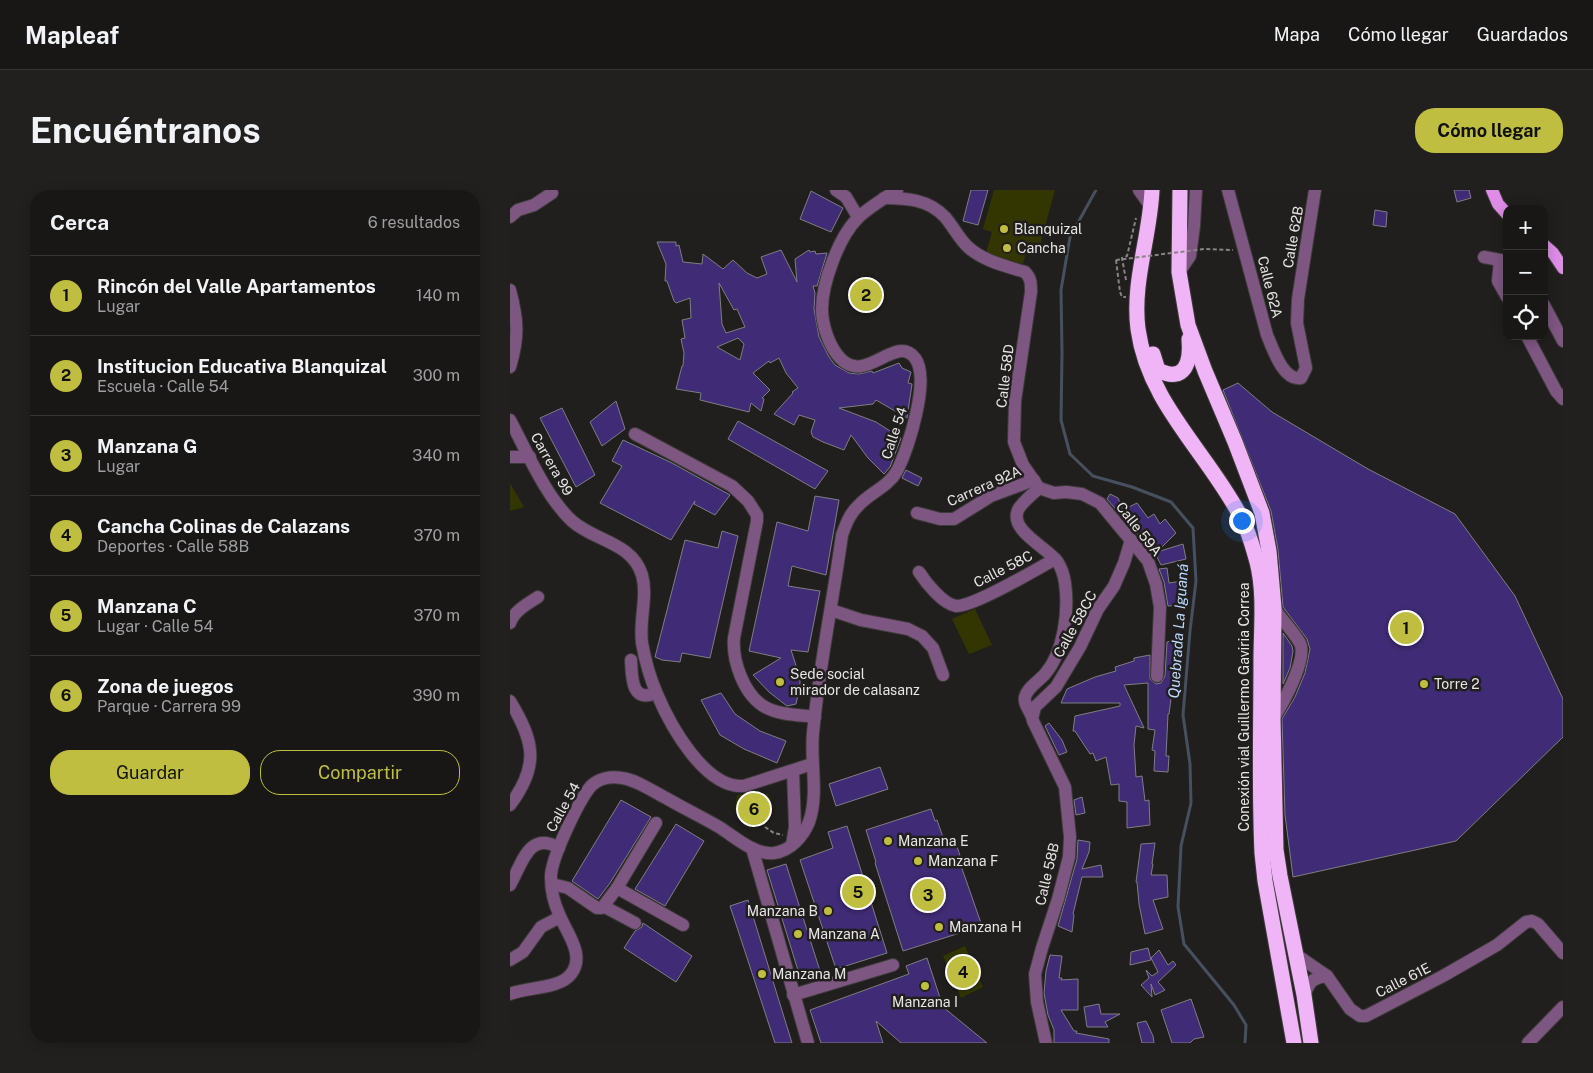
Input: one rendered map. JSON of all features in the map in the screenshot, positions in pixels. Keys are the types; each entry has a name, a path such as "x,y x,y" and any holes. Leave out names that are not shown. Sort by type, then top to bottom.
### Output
{"highway":[{"name":"Conexión vial Guillermo Gaviria Correa","path":"1152,190 1151,207 1138,283 1138,333 1144,358 1161,397 1184,434 1212,470 1243,520 1257,564 1262,608 1262,853 1265,881 1294,1043"},
{"name":"Conexión vial Guillermo Gaviria Correa","path":"1180,190 1179,272 1188,325 1262,513 1270,550 1274,608 1273,719 1276,850 1304,995 1311,1043"},
{"path":"1138,333 1152,347 1158,370 1175,375 1184,370 1188,364 1190,350 1188,325"}],"main road":[{"path":"1492,190 1498,204 1503,210"},
{"path":"1548,249 1563,268"}],"street":[{"path":"836,190 846,197 858,217"},
{"name":"Calle 54","path":"510,994 564,980 574,969 577,953 560,917 550,878 558,848 589,789 598,781 616,777 638,783 752,848 765,852 774,853 804,832 811,814 814,798 812,764 815,717 842,535 858,505 888,483 897,471 918,406 921,388 919,365 913,356 908,353 897,351 864,367 856,367 842,360 827,335 822,309 824,291 844,235 858,217 897,190"},
{"path":"1139,190 1151,207"},
{"name":"Calle 62A","path":"1228,190 1267,335 1276,358 1288,375 1301,378"},
{"name":"Calle 62B","path":"1301,378 1306,368 1297,324 1298,299 1315,190"},
{"path":"510,217 518,210 534,205 552,193"},
{"path":"1179,272 1190,256 1199,193"},
{"name":"Calle 58D","path":"884,198 909,198 929,204 944,216 967,247 979,255 1025,272 1031,280 1031,292 1015,401 1014,442 1023,465 1037,484"},
{"path":"1484,257 1503,262"},
{"path":"1503,265 1498,281 1503,290"},
{"path":"510,290 516,311 518,328 516,347 510,367"},
{"path":"1548,313 1563,341"},
{"path":"1529,340 1556,391 1563,399"},
{"name":"Carrera 99","path":"510,420 550,495 564,513 588,532 620,546 638,565 644,584 641,622 642,642 648,670 656,693 669,718 691,752 705,768 723,782 744,786 812,764"},
{"path":"635,434 732,486 748,500 754,509 757,521 734,638 733,651 735,662 747,688 756,700 765,707 815,717"},
{"path":"512,453 530,457"},
{"name":"Carrera 92A","path":"917,513 940,519 954,519 991,496 1037,484"},
{"name":"Calle 59A","path":"1037,484 1054,493 1082,494 1100,503 1148,561 1156,584 1160,607 1157,676"},
{"name":"Calle 58C","path":"1033,715 1025,704 1024,699 1026,692 1054,662 1064,624 1066,594 1065,580 1055,560 1021,529 1017,520 1019,508 1037,484"},
{"name":"Calle 58CC","path":"1033,715 1035,707 1056,687 1080,647 1098,609 1114,586 1131,540"},
{"name":"Calle 58C","path":"919,572 926,583 946,602 957,606 983,598 1055,560"},
{"path":"510,623 511,619 522,607 538,597"},
{"path":"1273,719 1287,696 1303,654 1301,645 1274,608"},
{"path":"831,610 861,620 908,629 922,636 933,648 943,676"},
{"path":"631,660 632,678 636,690 640,695 640,699 647,707"},
{"path":"640,695 647,697 656,693"},
{"path":"510,701 530,740 530,766 519,793 510,805"},
{"name":"Calle 58B","path":"1033,715 1033,721 1065,787 1070,837 1068,857 1058,899 1035,974 1037,1002 1046,1043"},
{"path":"793,771 795,815 793,840"},
{"path":"552,884 568,888 597,908 602,908 617,888 656,823"},
{"path":"510,885 533,845 549,842 558,848"},
{"path":"752,848 808,1043"},
{"path":"617,888 683,925"},
{"path":"604,906 635,923"},
{"path":"510,960 522,952 541,927 560,917"},
{"name":"Calle 61E","path":"1327,976 1350,1009 1360,1016 1366,1016 1474,958 1510,936 1523,923 1530,921 1538,924 1563,953"},
{"path":"1296,954 1327,976"},
{"path":"793,995 893,965"},
{"path":"1304,995 1310,981 1327,976"},
{"path":"1528,1043 1563,1007"}],"path":[{"path":"1126,283 1122,258 1127,256 1136,215"},
{"path":"1128,291 1125,298 1122,297 1116,260 1204,249 1232,250"},
{"path":"765,827 793,840"}],"shaded area":[{"name":"Blanquizal","path":"994,190 1055,190 1040,245 1029,242 1023,264 986,253 992,232 983,229"},
{"path":"510,483 524,507 510,511"},
{"path":"975,609 992,645 969,654 952,619"},
{"path":"768,794 772,803 772,811 769,818 762,825 735,810 737,795"},
{"path":"965,946 983,987 961,998 943,956"}],"building":[{"path":"971,190 988,190 978,225 963,221"},
{"path":"1454,190 1469,190 1471,198 1457,202"},
{"path":"811,191 843,208 831,232 800,219"},
{"path":"1375,210 1387,212 1386,227 1373,225"},
{"path":"657,242 676,242 676,246 679,245 683,262 702,264 703,254 723,269 733,260 747,273 757,278 767,274 761,257 781,250 797,282 795,259 809,250 810,252 815,251 816,254 827,253 817,286 813,286 815,293 814,309 819,337 829,357 835,365 849,373 859,374 872,371 873,373 899,363 902,368 911,372 908,383 912,384 907,418 876,400 873,404 839,408 876,422 901,438 890,467 884,474 868,458 851,435 844,450 813,437 811,432 815,420 799,415 794,425 774,414 792,392 798,388 786,373 779,358 770,363 769,361 753,373 770,390 762,398 764,399 761,411 751,403 749,412 700,400 701,393 676,389 683,366 684,353 681,339 685,338 682,320 691,318 690,298 676,303 674,301 667,281 665,281 666,264","holes":["719,283 734,310 737,309 745,327 726,333 722,324","738,338 744,344 740,360 717,347"]},
{"path":"1238,383 1272,412 1368,469 1455,514 1515,596 1563,699 1563,737 1456,841 1293,877 1285,815 1282,719 1295,697 1305,673 1310,649 1307,639 1283,607 1278,550 1271,511 1223,390"},
{"path":"616,401 625,429 602,446 590,422"},
{"path":"562,408 595,475 576,487 540,418"},
{"path":"738,421 828,471 815,489 728,439"},
{"path":"623,440 672,463 730,495 715,515 694,504 695,501 671,540 600,503 622,466 612,461"},
{"path":"906,470 922,478 918,486 902,478"},
{"path":"1110,494 1118,498 1123,510 1137,503 1148,518 1154,514 1160,524 1165,519 1176,533 1157,552 1183,544 1186,559 1161,565 1155,553 1140,538 1127,519 1125,520 1107,499"},
{"path":"815,496 839,500 826,575 792,566 788,586 820,591 808,652 791,650 800,678 800,686 796,704 787,706 769,692 753,675 781,658 749,651 777,522 808,531"},
{"path":"722,531 738,536 710,658 682,653 680,662 662,660 655,657 685,540 718,548"},
{"path":"1167,568 1169,583 1182,581 1183,605 1168,606 1164,582 1159,569"},
{"path":"1283,633 1292,646 1293,651 1290,668 1283,684"},
{"path":"1179,638 1179,659 1174,660 1176,676 1174,676 1168,714 1166,756 1169,756 1168,772 1154,771 1155,751 1152,750 1155,730 1148,729 1148,683 1124,685 1144,728 1136,726 1134,745 1136,777 1142,776 1145,801 1149,800 1150,825 1127,828 1127,802 1119,801 1119,784 1111,785 1106,757 1096,761 1093,753 1090,754 1075,731 1073,731 1075,716 1120,706 1120,703 1061,703 1067,689 1095,677 1116,671 1115,667 1134,661 1134,658 1150,655 1150,679 1156,684 1161,683 1165,676 1167,642"},
{"path":"721,693 735,714 760,731 786,741 777,763 744,749 720,735 701,700"},
{"path":"1049,723 1062,740 1067,752 1059,755 1045,726"},
{"path":"880,767 888,789 836,806 829,784"},
{"path":"1082,797 1085,813 1076,815 1074,800"},
{"path":"621,800 651,817 598,899 572,881"},
{"path":"931,809 944,840 954,837 961,859 959,860 982,926 903,951 866,830"},
{"path":"676,824 704,841 665,906 635,889"},
{"path":"847,826 887,953 836,969 800,860 833,848 828,832"},
{"path":"1078,840 1090,842 1089,852 1082,869 1101,865 1103,877 1082,877 1073,914 1072,932 1058,926 1077,859"},
{"path":"1155,843 1151,875 1167,875 1168,897 1153,900 1163,929 1145,934 1136,882 1141,844"},
{"name":"Manzana A","path":"786,864 821,974 801,980 767,870"},
{"name":"Manzana M","path":"748,900 792,1043 775,1043 730,906"},
{"path":"643,923 692,956 676,982 624,948 635,931 642,927"},
{"path":"1148,948 1151,960 1130,965 1131,952"},
{"path":"1159,950 1168,965 1173,961 1176,965 1158,982 1165,990 1155,995 1151,984 1152,997 1141,985 1149,978 1146,970 1152,976 1158,972 1151,958"},
{"path":"1050,955 1062,956 1059,978 1062,978 1061,980 1078,979 1078,1010 1061,1010 1074,1031 1077,1031 1076,1033 1109,1039 1109,1043 1054,1043 1054,1030 1048,1015 1044,993"},
{"path":"927,958 943,1007 987,1043 901,1043 876,1021 883,1043 821,1043 810,1010 909,974 906,966"},
{"path":"1191,999 1204,1037 1194,1039 1190,1043 1172,1043 1161,1010"},
{"path":"1099,1004 1101,1014 1120,1014 1105,1022 1108,1027 1087,1027 1084,1007"},
{"path":"1146,1021 1154,1043 1142,1043 1137,1023"}],"waterway":[{"name":"Quebrada La Iguaná","path":"1096,190 1070,237 1061,290 1061,420 1070,454 1093,476 1132,487 1171,502 1193,528 1196,581 1183,715 1190,764 1191,803 1181,846 1178,907 1184,944 1234,1005 1246,1025 1245,1043"}],"place":[{"name":"Blanquizal","path":"1004,229"},
{"name":"Cancha","path":"1007,248"},
{"name":"Institucion Educativa Blanquizal","path":"866,295"},
{"name":"Rincón del Valle Apartamentos","path":"1406,628"},
{"name":"Sede social mirador de calasanz","path":"780,682"},
{"name":"Torre 2","path":"1424,684"},
{"name":"Zona de juegos","path":"754,809"},
{"name":"Manzana E","path":"888,841"},
{"name":"Manzana F","path":"918,861"},
{"name":"Manzana C","path":"858,892"},
{"name":"Manzana G","path":"928,895"},
{"name":"Manzana B","path":"828,911"},
{"name":"Manzana H","path":"939,927"},
{"name":"Manzana A","path":"798,934"},
{"name":"Cancha Colinas de Calazans","path":"963,972"},
{"name":"Manzana M","path":"762,974"},
{"name":"Manzana I","path":"925,986"}]}
